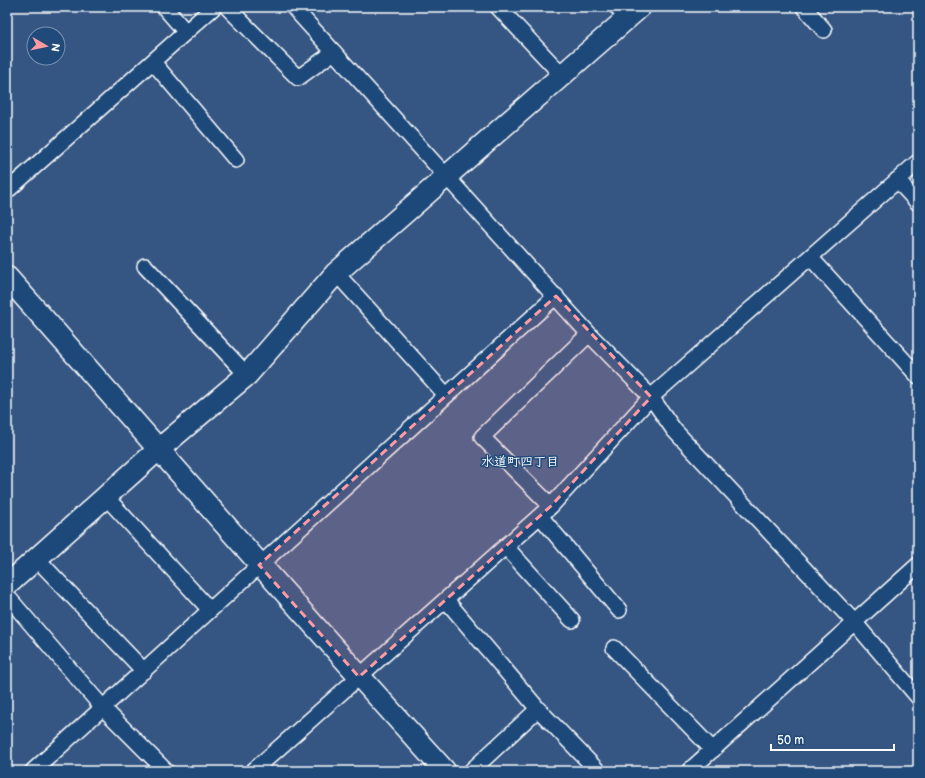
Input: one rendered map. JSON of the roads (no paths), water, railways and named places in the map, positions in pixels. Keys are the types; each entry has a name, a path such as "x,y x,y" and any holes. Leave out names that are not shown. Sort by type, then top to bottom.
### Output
{"street":[{"path":"164,7 186,32"},
{"path":"7,191 214,7"},
{"path":"227,7 298,78 334,52"},
{"path":"293,7 448,176 589,334 651,397 674,430 855,623 918,697"},
{"path":"498,7 562,75"},
{"path":"804,7 824,30"},
{"path":"7,585 159,449 247,375 336,273 562,75 628,11"},
{"path":"153,62 236,160"},
{"path":"253,771 546,511 651,397 918,162"},
{"path":"898,180 918,203"},
{"path":"810,257 918,376"},
{"path":"145,266 247,375"},
{"path":"336,273 446,396"},
{"path":"7,277 259,565 445,771"},
{"path":"33,771 556,296"},
{"path":"589,334 482,437 546,511 619,610"},
{"path":"106,497 210,610"},
{"path":"506,547 572,620"},
{"path":"36,558 144,671"},
{"path":"689,771 918,566"},
{"path":"7,596 103,708 166,771"},
{"path":"446,600 538,709 598,771"},
{"path":"614,648 713,750"},
{"path":"471,771 538,709"}],"district":[{"name":"水道町四丁目","path":"520,462"}]}
